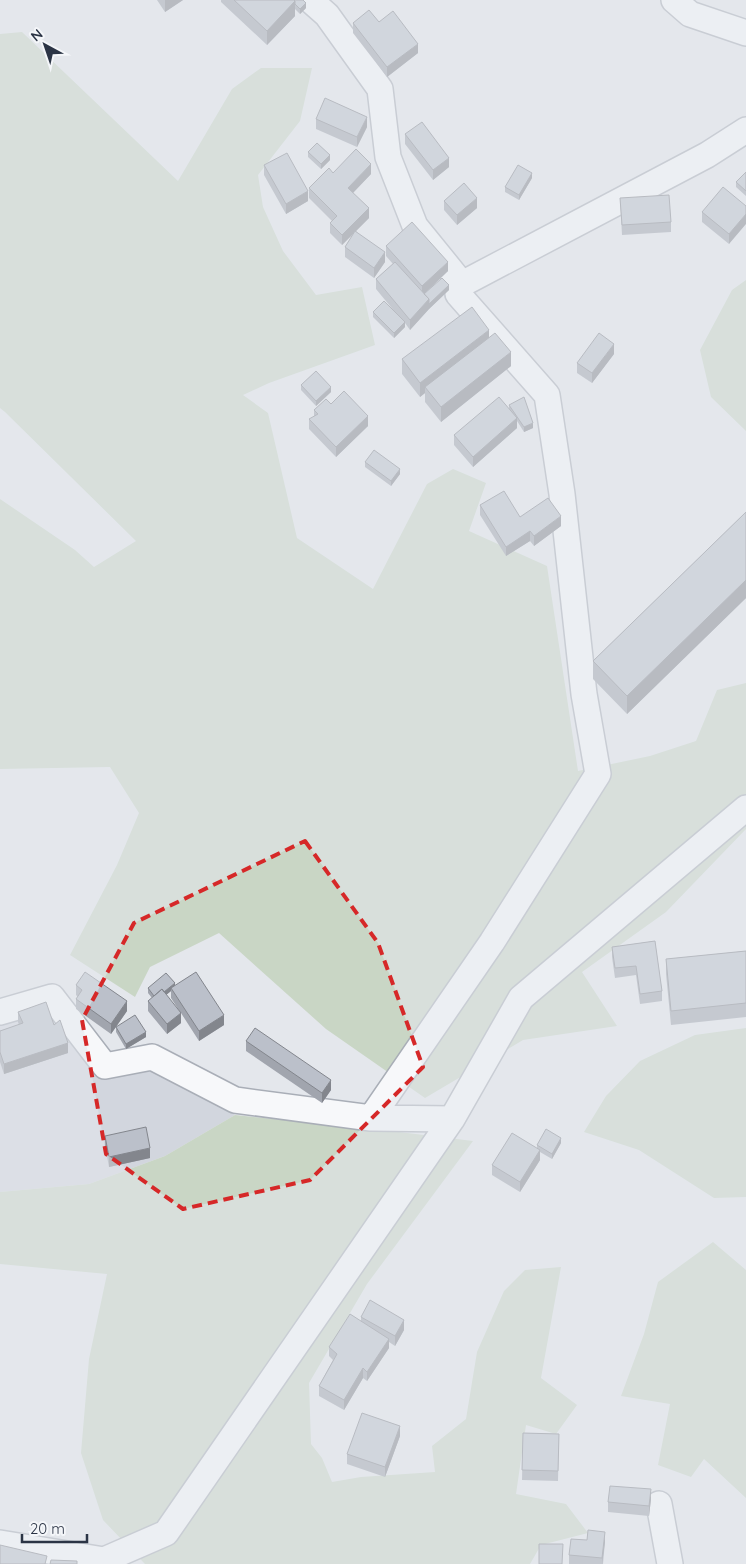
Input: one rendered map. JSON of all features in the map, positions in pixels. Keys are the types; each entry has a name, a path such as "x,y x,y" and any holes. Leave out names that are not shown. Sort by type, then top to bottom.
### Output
{"street":[{"path":"310,0 327,15 380,88 388,158 416,226 462,284 707,155 746,130"},
{"path":"674,0 690,14 746,34"},
{"path":"371,1118 492,942 598,774 584,694 562,494 547,395 458,294"},
{"path":"0,1542 104,1560 166,1533 452,1119 521,998 746,808"},
{"path":"0,1012 52,997 104,1066 152,1057 235,1100 371,1118 452,1119"},
{"path":"659,1504 670,1564"}],"highlighted area":[{"path":"305,841 378,943 423,1067 310,1180 183,1209 106,1154 82,1020 134,923"}],"shaded area":[{"path":"48,1003 107,1075 156,1064 235,1115 165,1156 89,1184 0,1192 0,1018"}],"green space":[{"path":"22,32 178,181 232,89 261,68 312,68 300,121 258,175 263,207 283,251 316,295 362,287 375,345 269,383 243,395 268,413 297,538 373,589 427,484 453,469 486,483 469,531 547,566 578,771 650,756 696,741 717,690 746,683 746,829 666,912 582,972 617,1026 523,1040 425,1098 326,1029 219,933 150,967 135,997 70,955 117,865 139,813 110,767 0,769 0,499 75,550 94,567 136,541 0,408 0,34"},
{"path":"746,280 746,431 711,397 700,350 732,290"},
{"path":"746,1028 746,1197 714,1198 639,1150 584,1132 606,1096 640,1061 695,1035"},
{"path":"235,1115 473,1141 367,1284 309,1383 311,1444 322,1458 332,1482 361,1477 435,1472 432,1446 466,1419 477,1352 504,1291 525,1270 561,1267 541,1378 577,1405 556,1434 526,1425 516,1494 566,1504 588,1533 541,1545 530,1564 145,1564 103,1520 81,1453 89,1359 107,1274 0,1264 0,1192 89,1184 165,1156"},
{"path":"713,1242 746,1270 746,1498 704,1459 691,1477 658,1465 670,1404 621,1396 644,1334 658,1282"}],"building":[{"path":"234,0 294,0 295,1 267,31"},
{"path":"294,0 303,0 306,3 300,9"},
{"path":"369,10 379,22 393,11 418,44 387,67 353,23"},
{"path":"325,98 367,117 357,137 316,119"},
{"path":"422,122 449,158 433,170 405,134"},
{"path":"317,143 330,155 321,164 308,152"},
{"path":"356,149 371,164 348,188 369,208 342,235 330,223 337,216 309,188 329,168 333,173"},
{"path":"287,153 308,191 286,204 264,165"},
{"path":"518,165 532,173 519,195 505,187"},
{"path":"746,172 746,191 736,182"},
{"path":"464,183 477,198 457,215 444,201"},
{"path":"723,187 746,206 746,214 729,234 702,212"},
{"path":"669,195 671,222 622,225 620,198"},
{"path":"412,222 448,262 422,286 386,246"},
{"path":"355,231 385,252 374,268 345,247"},
{"path":"395,262 429,299 410,320 376,279"},
{"path":"442,278 449,285 429,304 429,299 424,294"},
{"path":"384,301 405,322 394,333 373,312"},
{"path":"472,307 489,330 420,383 402,359"},
{"path":"495,333 511,352 441,407 425,387"},
{"path":"599,333 614,344 592,373 577,363"},
{"path":"316,371 331,387 316,401 301,385"},
{"path":"344,391 368,416 336,447 309,419 318,414 314,410 326,399 331,404"},
{"path":"499,397 517,418 473,457 454,435"},
{"path":"524,397 533,423 524,427 509,405"},
{"path":"374,450 400,469 391,481 365,462"},
{"path":"504,491 520,517 548,498 561,516 534,536 530,531 506,547 480,505"},
{"path":"746,512 746,580 627,696 593,661"},
{"path":"655,941 662,991 640,994 636,966 615,968 612,947"},
{"path":"746,951 746,1003 671,1011 666,959"},
{"path":"85,972 127,1001 111,1024 76,999 82,990 76,985"},
{"path":"196,972 224,1015 199,1031 171,988"},
{"path":"166,973 175,983 164,992 162,989 154,996 148,988"},
{"path":"162,989 181,1013 167,1024 148,1001"},
{"path":"46,1002 54,1025 60,1020 68,1043 4,1064 0,1052 0,1031 23,1023 18,1012"},
{"path":"135,1015 146,1032 126,1044 116,1027"},
{"path":"255,1028 331,1080 322,1093 246,1041"},
{"path":"146,1127 150,1148 109,1157 105,1136"},
{"path":"546,1129 561,1138 552,1154 537,1145"},
{"path":"512,1133 540,1150 520,1182 492,1165"},
{"path":"370,1300 404,1320 395,1336 361,1317"},
{"path":"350,1314 389,1339 367,1372 363,1368 344,1400 319,1386 337,1354 329,1347"},
{"path":"362,1413 400,1426 385,1467 347,1454"},
{"path":"523,1433 559,1434 558,1471 522,1470"},
{"path":"610,1486 651,1489 649,1506 608,1502"},
{"path":"588,1530 605,1532 602,1558 569,1555 571,1539 587,1540"},
{"path":"539,1544 563,1544 562,1564 539,1564"},
{"path":"0,1545 47,1556 45,1564 0,1564"},
{"path":"51,1560 77,1561 77,1564 50,1564"}]}
